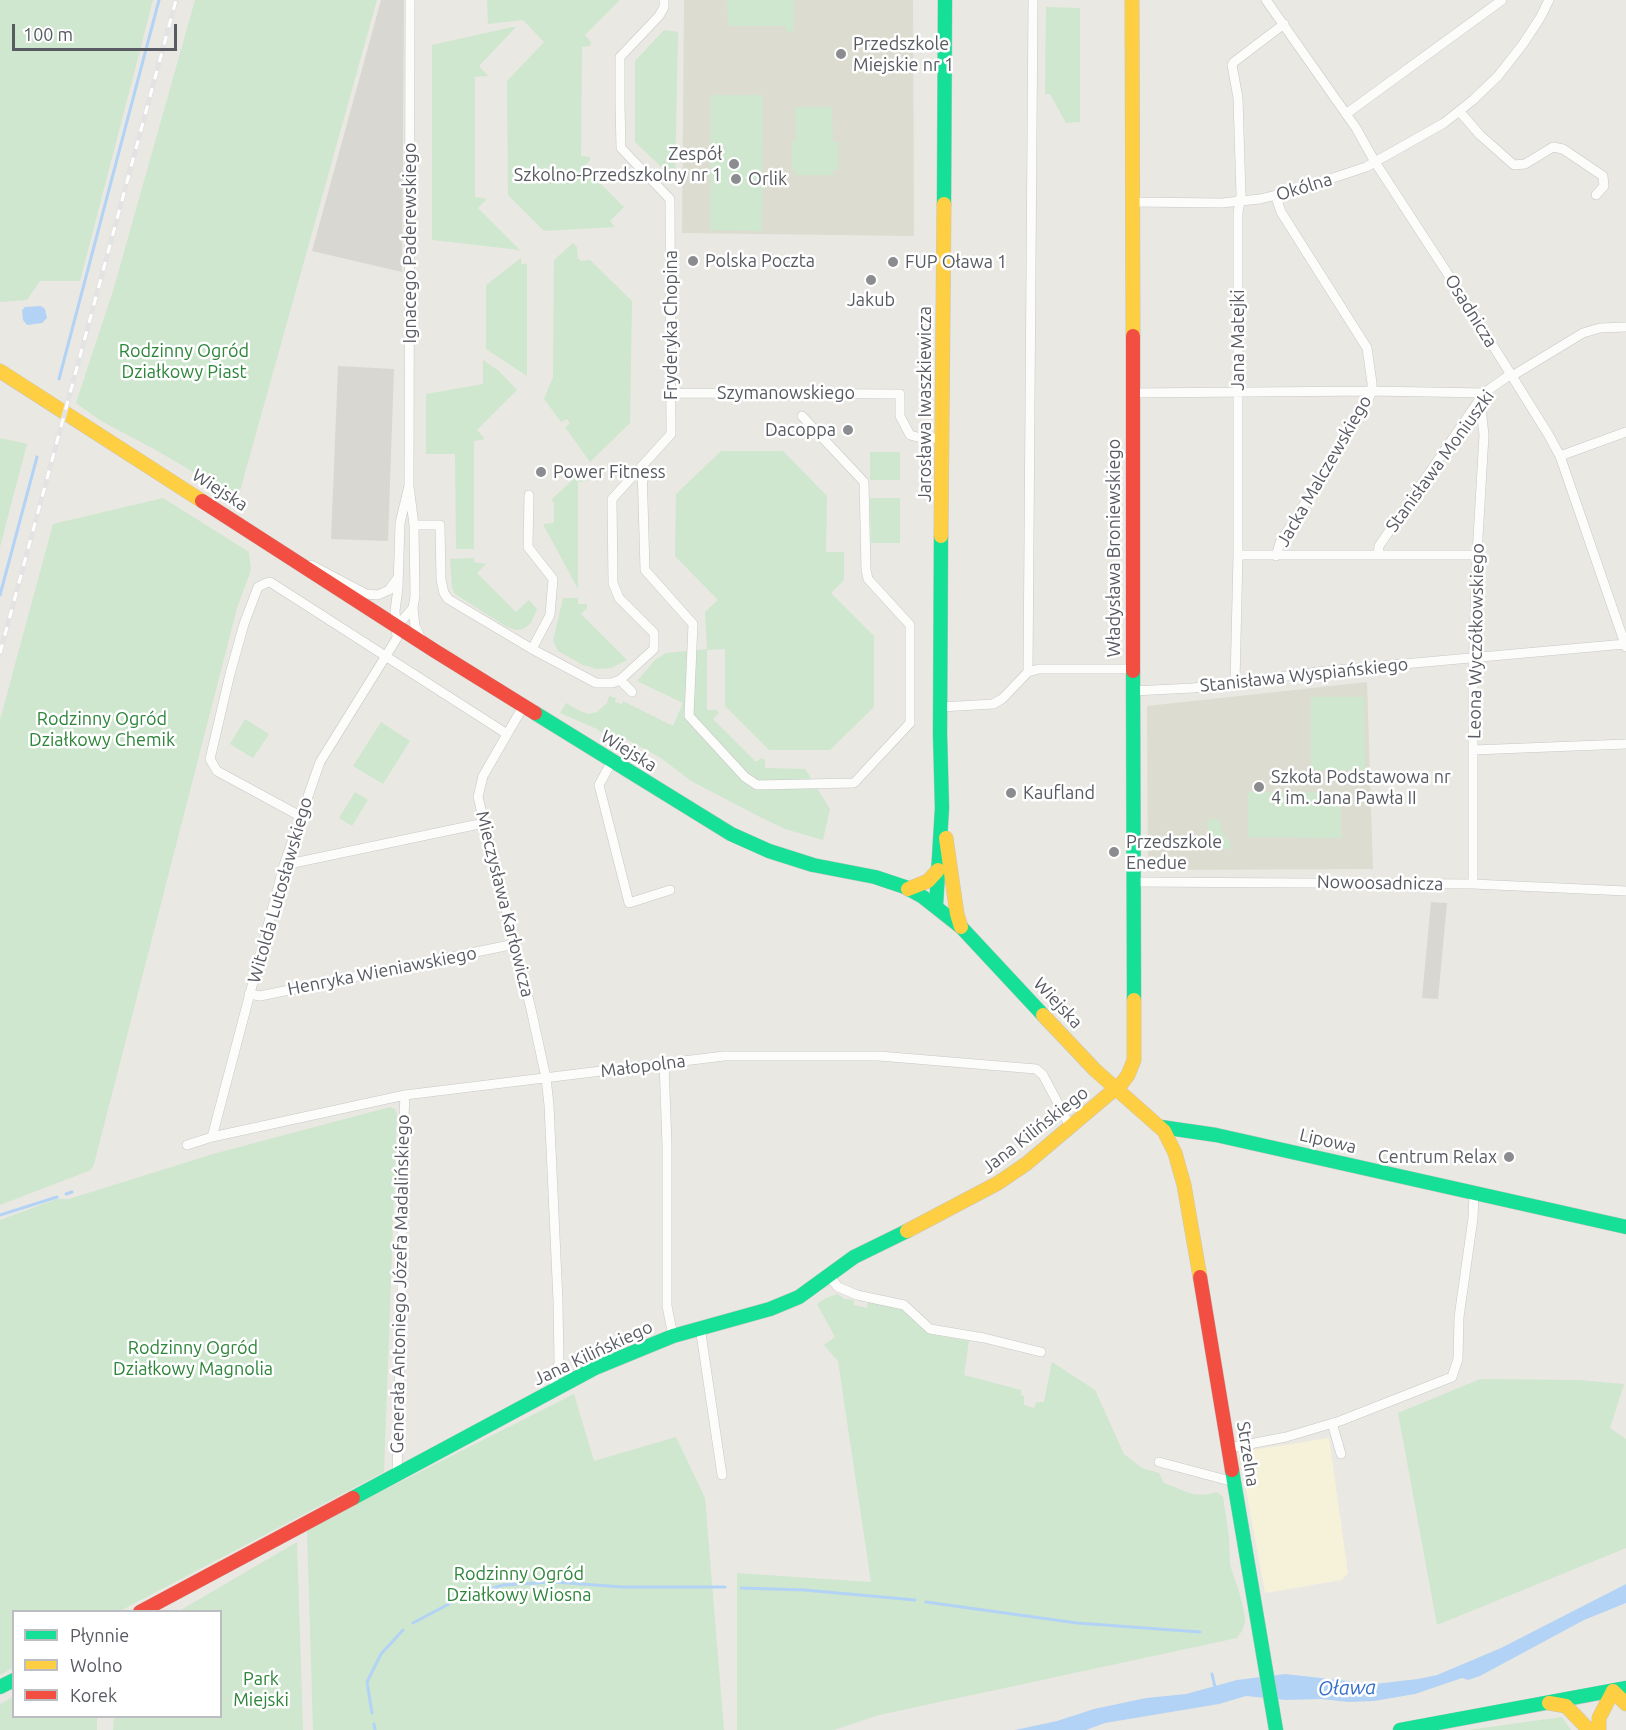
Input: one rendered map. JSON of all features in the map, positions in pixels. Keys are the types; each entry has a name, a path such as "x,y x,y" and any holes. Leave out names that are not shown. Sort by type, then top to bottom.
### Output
{"street":[{"name":"Ignacego Paderewskiego","path":"409,486 410,0"},
{"name":"Fryderyka Chopina","path":"620,680 654,648 654,633 619,598 614,583 612,499 671,434 671,393 670,199 621,148 620,57 659,16 664,7 664,0"},
{"name":"Jarosława Iwaszkiewicza","path":"945,0 940,760 942,808 952,886 962,927"},
{"path":"1028,672 1033,0"},
{"name":"Władysława Broniewskiego","path":"1115,1089 1128,1075 1134,1060 1132,0"},
{"name":"Osadnicza","path":"1266,0 1346,114 1512,375 1560,456 1625,645"},
{"path":"1346,114 1502,0"},
{"name":"Okólna","path":"1132,202 1240,202 1276,196 1366,167 1460,112 1506,65 1540,18 1549,0"},
{"name":"Jana Matejki","path":"1235,682 1240,202 1238,98 1232,65 1284,24"},
{"path":"1460,112 1480,135 1514,165 1525,164 1553,147 1563,148 1603,176 1604,186 1596,195"},
{"name":"Jacka Malczewskiego","path":"1276,196 1281,213 1367,348 1372,391 1365,407 1280,543 1276,556"},
{"name":"Stanisława Moniuszki","path":"1378,555 1379,546 1482,396 1512,375 1583,333 1600,328 1626,327"},
{"name":"Wiejska","path":"0,371 423,643 723,829 769,851 813,865 875,877 908,889 937,906 962,927 1095,1070 1161,1127"},
{"path":"1132,393 1372,391 1482,396"},
{"name":"Szymanowskiego","path":"671,393 900,394 900,416 910,435 921,438 943,438"},
{"name":"Leona Wyczółkowskiego","path":"1473,884 1474,658 1484,426 1482,396"},
{"path":"642,466 645,570 693,624 689,716 745,777 757,785 854,783 910,723 910,625 868,579 864,482 802,416"},
{"path":"1464,423 1473,419 1484,426"},
{"path":"1560,456 1626,432"},
{"path":"409,486 414,525 415,597 413,608 415,626 423,643"},
{"path":"397,626 395,611 400,523 409,486"},
{"path":"529,495 528,547 553,579 550,615 532,649"},
{"path":"414,525 440,525 441,580 448,599 532,649 596,683 612,683 620,680 632,692"},
{"path":"1238,555 1477,555"},
{"path":"291,557 327,572 366,594 378,595 389,590 398,576"},
{"path":"300,816 217,771 210,759 244,624 258,587 266,583 270,582 507,734"},
{"path":"397,626 413,608"},
{"name":"Witolda Lutosławskiego","path":"212,1137 284,865 300,816 320,762 334,736 387,658 396,642 397,626"},
{"name":"Stanisława Wyspiańskiego","path":"1133,691 1193,688 1443,660 1625,645"},
{"path":"941,707 993,704 1002,699 1028,672 1050,668 1132,669"},
{"name":"Mieczysława Karłowicza","path":"524,705 480,782 478,797 546,1078 552,1169 559,1363"},
{"path":"1473,750 1626,744"},
{"path":"612,761 599,785 629,903 670,890"},
{"name":"Jarosława Iwaszkiewicza","path":"937,906 942,808"},
{"path":"284,865 484,823"},
{"path":"908,889 928,881 938,870"},
{"name":"Nowoosadnicza","path":"1134,882 1473,884 1626,891"},
{"path":"937,906 947,901 952,886"},
{"name":"Henryka Wieniawskiego","path":"249,994 260,996 515,944"},
{"name":"Małopolna","path":"187,1145 212,1137 405,1095 724,1056 879,1056 1036,1069 1043,1075 1071,1128"},
{"path":"664,1063 667,1145 667,1306 674,1336"},
{"name":"Jana Kilińskiego","path":"142,1610 615,1358 700,1327 789,1302 812,1289 854,1257 944,1213 998,1183 1071,1128 1115,1089"},
{"name":"Generała Antoniego Józefa Madalińskiego","path":"397,1473 405,1095"},
{"name":"Strzelna","path":"1161,1127 1171,1141 1184,1185 1275,1728"},
{"name":"Lipowa","path":"1161,1127 1212,1134 1626,1227"},
{"path":"1229,1448 1276,1439 1336,1422 1452,1377 1458,1359 1459,1317 1473,1218 1474,1194"},
{"path":"828,1275 838,1287 845,1291 904,1305 930,1329 984,1338 1041,1352"},
{"path":"700,1327 722,1475"},
{"path":"559,1363 568,1382"},
{"path":"554,1390 554,1376 559,1363"},
{"path":"1336,1422 1341,1454"},
{"path":"1159,1462 1234,1482"},
{"path":"1400,1730 1619,1689"},
{"path":"1619,1689 1626,1704"},
{"path":"1599,1730 1599,1718 1619,1689"},
{"path":"1547,1702 1566,1707 1589,1730"}],"shaded area":[{"path":"381,0 404,0 402,272 312,251"},
{"name":"Zespół Szkolno-Przedszkolny nr 1","path":"684,0 913,0 914,236 682,233"},
{"path":"338,366 394,369 388,541 331,539"},
{"name":"Szkoła Podstawowa nr 4 im. Jana Pawła II","path":"1367,682 1373,869 1148,870 1147,706"},
{"path":"1431,902 1447,903 1438,999 1422,998"},
{"path":"1329,1438 1348,1573 1342,1580 1265,1593 1239,1452"}],"green space":[{"path":"0,0 153,0 80,281 40,281 27,300 0,302"},
{"name":"Rodzinny Ogród Działkowy Piast","path":"195,0 377,0 238,498 101,421 76,403 113,291"},
{"path":"487,0 620,0 585,35 591,42 590,46 582,47 581,156 590,157 584,167 624,207 610,221 615,227 544,231 508,195 507,81 544,42 523,20 488,24"},
{"path":"727,0 794,0 794,32 786,31 785,26 728,26"},
{"path":"1046,7 1080,8 1080,122 1066,123 1050,94 1045,94"},
{"path":"516,27 479,66 488,76 475,77 475,197 487,199 478,208 520,250 432,240 432,45"},
{"path":"664,30 678,32 675,180 635,142 635,61"},
{"name":"Orlik","path":"711,95 763,95 762,231 710,230"},
{"path":"795,107 832,107 833,141 838,142 838,170 833,170 833,175 795,175 795,170 792,170 792,141 796,141"},
{"path":"573,243 577,247 578,258 581,261 590,260 632,301 630,423 590,462 565,427 570,424 567,419 561,422 544,399 553,377 554,260"},
{"path":"521,258 521,264 527,264 527,376 486,349 486,285"},
{"path":"483,360 499,371 517,390 477,430 485,439 474,441 474,549 456,549 455,454 426,454 426,394 483,384"},
{"path":"0,438 27,444 0,547"},
{"path":"721,451 783,451 827,496 826,552 844,552 844,580 831,593 874,636 874,707 830,750 769,750 725,706 725,649 707,650 707,710 716,710 719,713 713,719 756,762 762,758 765,760 765,768 805,769 830,809 823,840 785,829 762,818 691,781 661,758 624,738 619,746 597,729 560,713 566,703 589,714 597,712 607,703 609,696 616,698 615,702 622,704 623,701 673,726 683,703 637,681 655,660 666,653 707,649 705,612 718,600 675,556 676,494"},
{"path":"870,452 900,452 900,480 870,480"},
{"path":"581,472 587,481 578,482 578,589 543,524 554,523 554,502 551,500"},
{"name":"Rodzinny Ogród Działkowy Chemik","path":"163,498 249,552 251,570 237,608 94,1164 91,1170 0,1205 0,720 53,524"},
{"path":"870,498 900,498 900,543 871,543"},
{"path":"474,558 474,562 486,564 477,573 516,612 529,600 537,609 531,623 523,629 516,630 507,627 455,594 452,587 450,559"},
{"path":"563,598 578,598 578,604 587,604 587,608 581,614 627,660 611,668 597,669 583,665 558,651 553,641"},
{"path":"1311,697 1364,697 1365,770 1311,770"},
{"path":"245,719 269,734 253,758 230,744"},
{"path":"381,722 410,741 383,784 353,766"},
{"path":"355,792 368,800 352,826 339,818"},
{"path":"1248,792 1341,792 1341,838 1248,837"},
{"path":"1210,819 1219,819 1221,830 1230,842 1231,849 1208,849"},
{"name":"Rodzinny Ogród Działkowy Magnolia","path":"390,1107 395,1109 397,1115 384,1472 122,1610 12,1610 12,1669 0,1675 0,1220 57,1199 69,1199 213,1154"},
{"path":"838,1294 844,1299 854,1300 854,1305 867,1308 868,1301 906,1310 918,1325 930,1334 969,1341 964,1375 1021,1390 1024,1405 1034,1408 1036,1402 1044,1402 1052,1362 1095,1390 1124,1454 1142,1468 1159,1473 1164,1483 1192,1494 1205,1495 1217,1492 1223,1497 1229,1536 1230,1565 1241,1598 1245,1622 1237,1638 879,1715 834,1730 737,1730 737,1573 871,1582 838,1361 824,1345 835,1337 817,1304"},
{"path":"1480,1379 1578,1380 1624,1384 1610,1428 1626,1439 1626,1548 1437,1625 1398,1413"},
{"name":"Rodzinny Ogród Działkowy Wiosna","path":"574,1394 594,1461 676,1437 705,1498 724,1730 313,1730 307,1529"},
{"name":"Park Miejski","path":"297,1542 303,1730 113,1730 114,1718 222,1718 222,1610 181,1610"},
{"path":"12,1698 12,1718 97,1718 97,1730 0,1730 0,1704"},
{"path":"1562,1717 1571,1730 1468,1730"}],"water":[{"path":"41,306 45,309 47,318 42,323 27,325 23,320 22,310 25,307"},
{"name":"Oława","path":"1626,1584 1626,1603 1584,1620 1480,1676 1468,1680 1462,1678 1415,1694 1374,1701 1348,1702 1246,1696 1219,1704 1105,1723 1086,1730 1015,1730 1057,1721 1094,1709 1146,1698 1186,1694 1237,1680 1285,1674 1374,1684 1437,1675 1501,1648"}],"waterway":[{"path":"59,379 159,0"},
{"path":"0,595 37,457"},
{"path":"66,1194 72,1192"},
{"path":"0,1215 57,1197"},
{"path":"413,1623 462,1597 503,1585 555,1582 622,1587 725,1587"},
{"path":"741,1588 804,1590 915,1600"},
{"path":"926,1602 1077,1623 1200,1632"},
{"path":"372,1713 367,1682 381,1654 403,1630"},
{"path":"1212,1674 1215,1687"},
{"path":"374,1724 375,1730"}],"railway":[{"path":"0,653 176,0"}],"traffic: fast":[{"path":"944,204 945,0"},
{"path":"936,906 942,808 941,536"},
{"path":"1133,671 1134,1000"},
{"path":"535,713 731,834 769,851 813,865 875,877 905,887 923,897 961,927 1043,1015"},
{"path":"1161,1127 1216,1135 1626,1227"},
{"path":"353,1498 595,1368 673,1336 770,1309 799,1297 854,1257 907,1231"},
{"path":"1232,1470 1276,1730"},
{"path":"0,1687 12,1681"},
{"path":"1400,1730 1626,1688"}],"traffic: slow":[{"path":"1132,0 1133,336"},
{"path":"941,536 944,204"},
{"path":"0,371 202,501"},
{"path":"946,838 961,927"},
{"path":"908,889 928,881 938,870"},
{"path":"907,1231 998,1183 1026,1164 1122,1083 1134,1060 1134,1000"},
{"path":"1043,1015 1095,1070 1164,1131 1175,1153 1184,1185 1200,1277"},
{"path":"1599,1730 1599,1718 1613,1691 1626,1704"},
{"path":"1549,1703 1566,1706 1589,1730"}],"traffic: jam":[{"path":"1133,336 1133,671"},
{"path":"202,501 535,713"},
{"path":"1200,1277 1232,1470"},
{"path":"144,1610 353,1498"}],"place":[{"name":"Przedszkole Miejskie nr 1","path":"841,54"},
{"name":"Zespół Szkolno-Przedszkolny nr 1","path":"734,164"},
{"name":"Orlik","path":"736,179"},
{"name":"Polska Poczta","path":"693,261"},
{"name":"FUP Oława 1","path":"893,262"},
{"name":"Jakub","path":"871,280"},
{"name":"Dacoppa","path":"848,430"},
{"name":"Power Fitness","path":"541,472"},
{"name":"Szkoła Podstawowa nr 4 im. Jana Pawła II","path":"1259,787"},
{"name":"Kaufland","path":"1011,793"},
{"name":"Przedszkole Enedue","path":"1114,852"},
{"name":"Centrum Relax","path":"1509,1157"}]}
